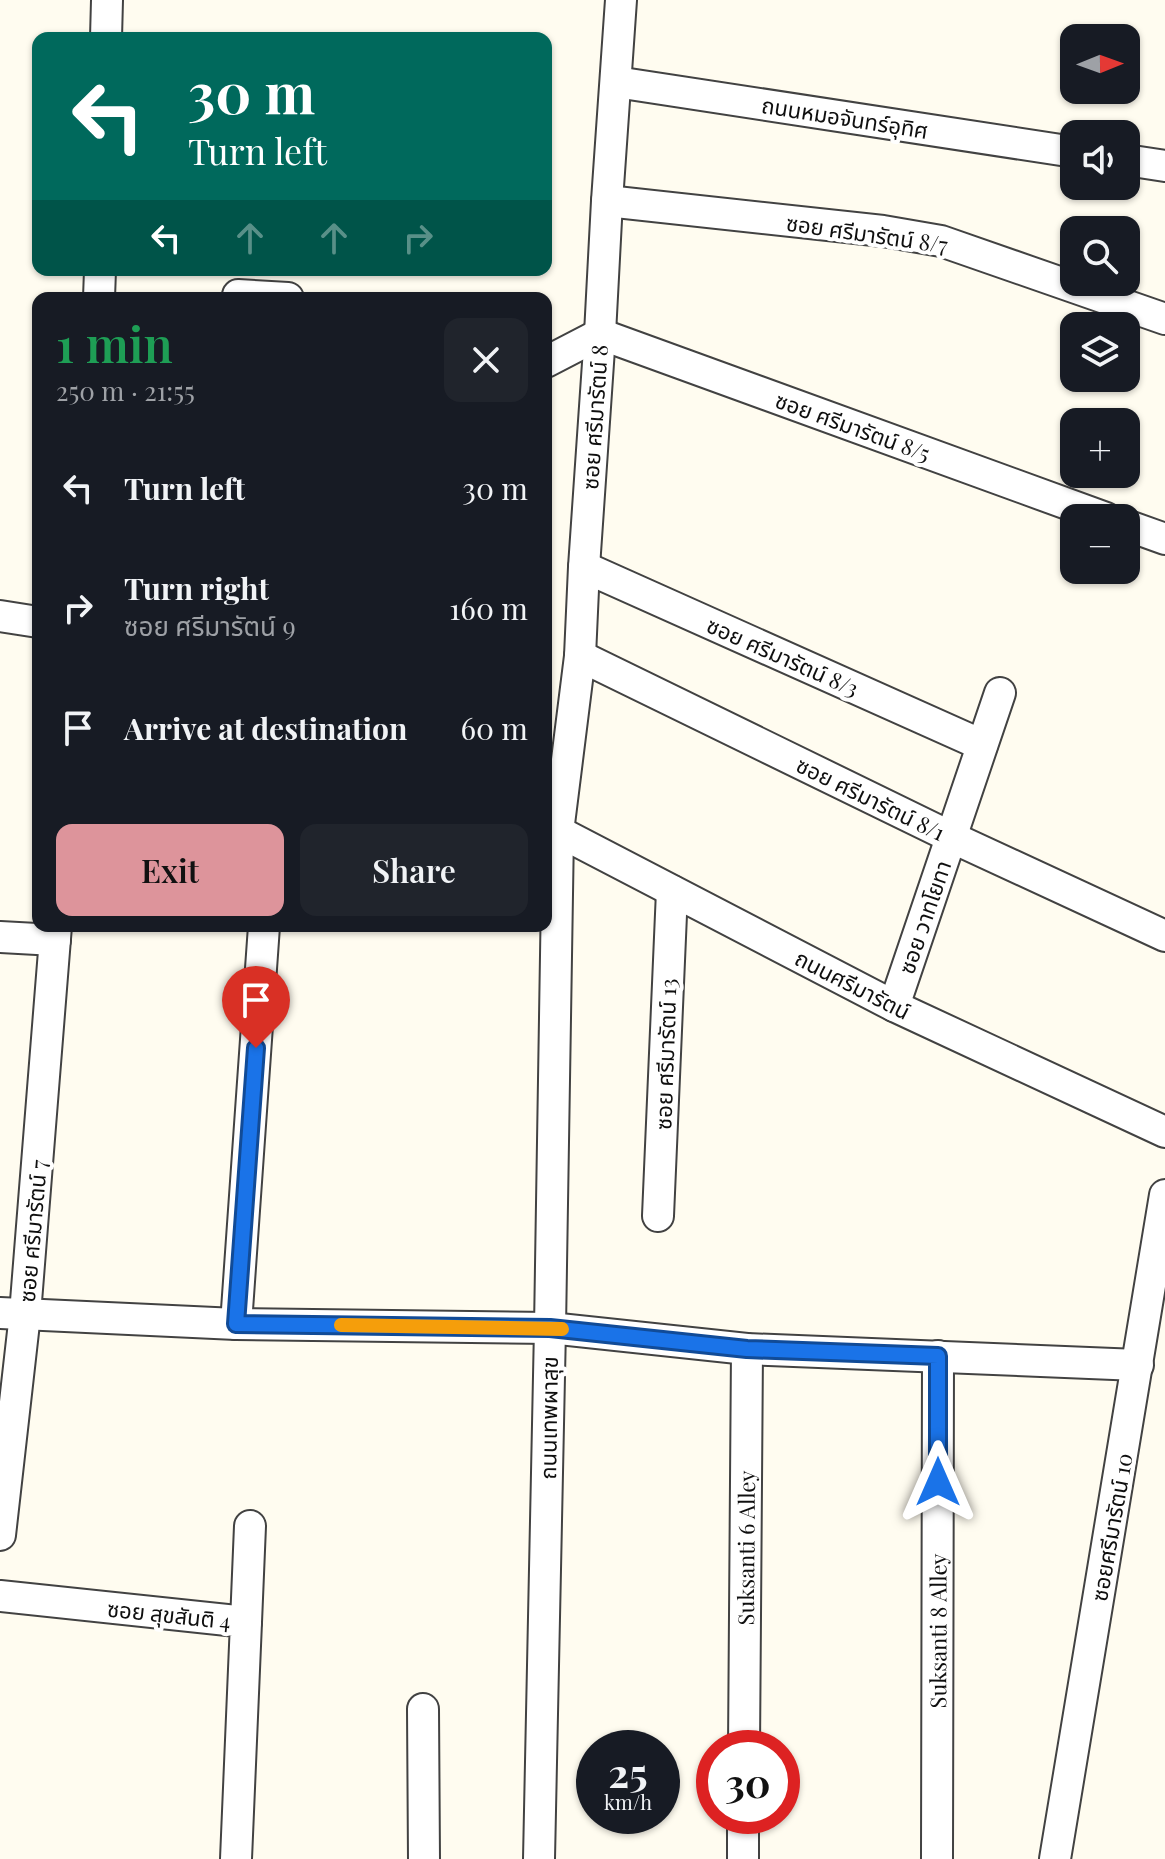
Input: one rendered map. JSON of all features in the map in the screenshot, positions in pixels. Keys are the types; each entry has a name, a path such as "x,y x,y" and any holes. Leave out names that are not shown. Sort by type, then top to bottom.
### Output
{"street":[{"path":"106,32 107,0"},
{"name":"ซอย ศรีมารัตน์ 8","path":"552,829 580,656 621,0"},
{"name":"ถนนหมอจันทร์อุทิศ","path":"616,82 1060,150"},
{"path":"1140,162 1165,166"},
{"name":"ซอย ศรีมารัตน์ 8/7","path":"607,201 883,231 941,241 1165,319"},
{"path":"552,359 600,334"},
{"name":"ซอย ศรีมารัตน์ 8/5","path":"600,334 1068,504"},
{"path":"1140,530 1165,539"},
{"name":"ซอย ศรีมารัตน์ 8/3","path":"584,567 982,745"},
{"path":"0,616 32,621"},
{"name":"ซอย ศรีมารัตน์ 8/1","path":"580,656 951,837 1165,936"},
{"name":"ซอย วาทโยทา","path":"894,1006 1000,693"},
{"name":"ถนนศรีมารัตน์","path":"552,829 894,1006 1165,1132"},
{"name":"ซอย ศรีมารัตน์ 13","path":"658,1216 672,891"},
{"path":"236,1324 264,932"},
{"name":"ถนนเทพผาสุข","path":"539,1859 550,1328 552,932"},
{"path":"0,937 56,933"},
{"name":"ซอย ศรีมารัตน์ 7","path":"0,1535 13,1313 56,933"},
{"name":"ซอยศรีมารัตน์ 10","path":"1055,1859 1165,1195"},
{"path":"13,1313 236,1324 550,1328 747,1349 1138,1365"},
{"name":"Suksanti 6 Alley","path":"744,1730 747,1349"},
{"name":"Suksanti 8 Alley","path":"937,1859 938,1356"},
{"path":"246,1622 250,1526"},
{"name":"ซอย สุขสันติ 4","path":"0,1596 246,1622 236,1859"},
{"path":"423,1709 424,1859"},
{"path":"743,1834 743,1859"}],"slow traffic":[{"path":"341,1325 562,1329"}],"route":[{"path":"256,1048 236,1324 550,1328 747,1349 938,1356 938,1482"}]}
